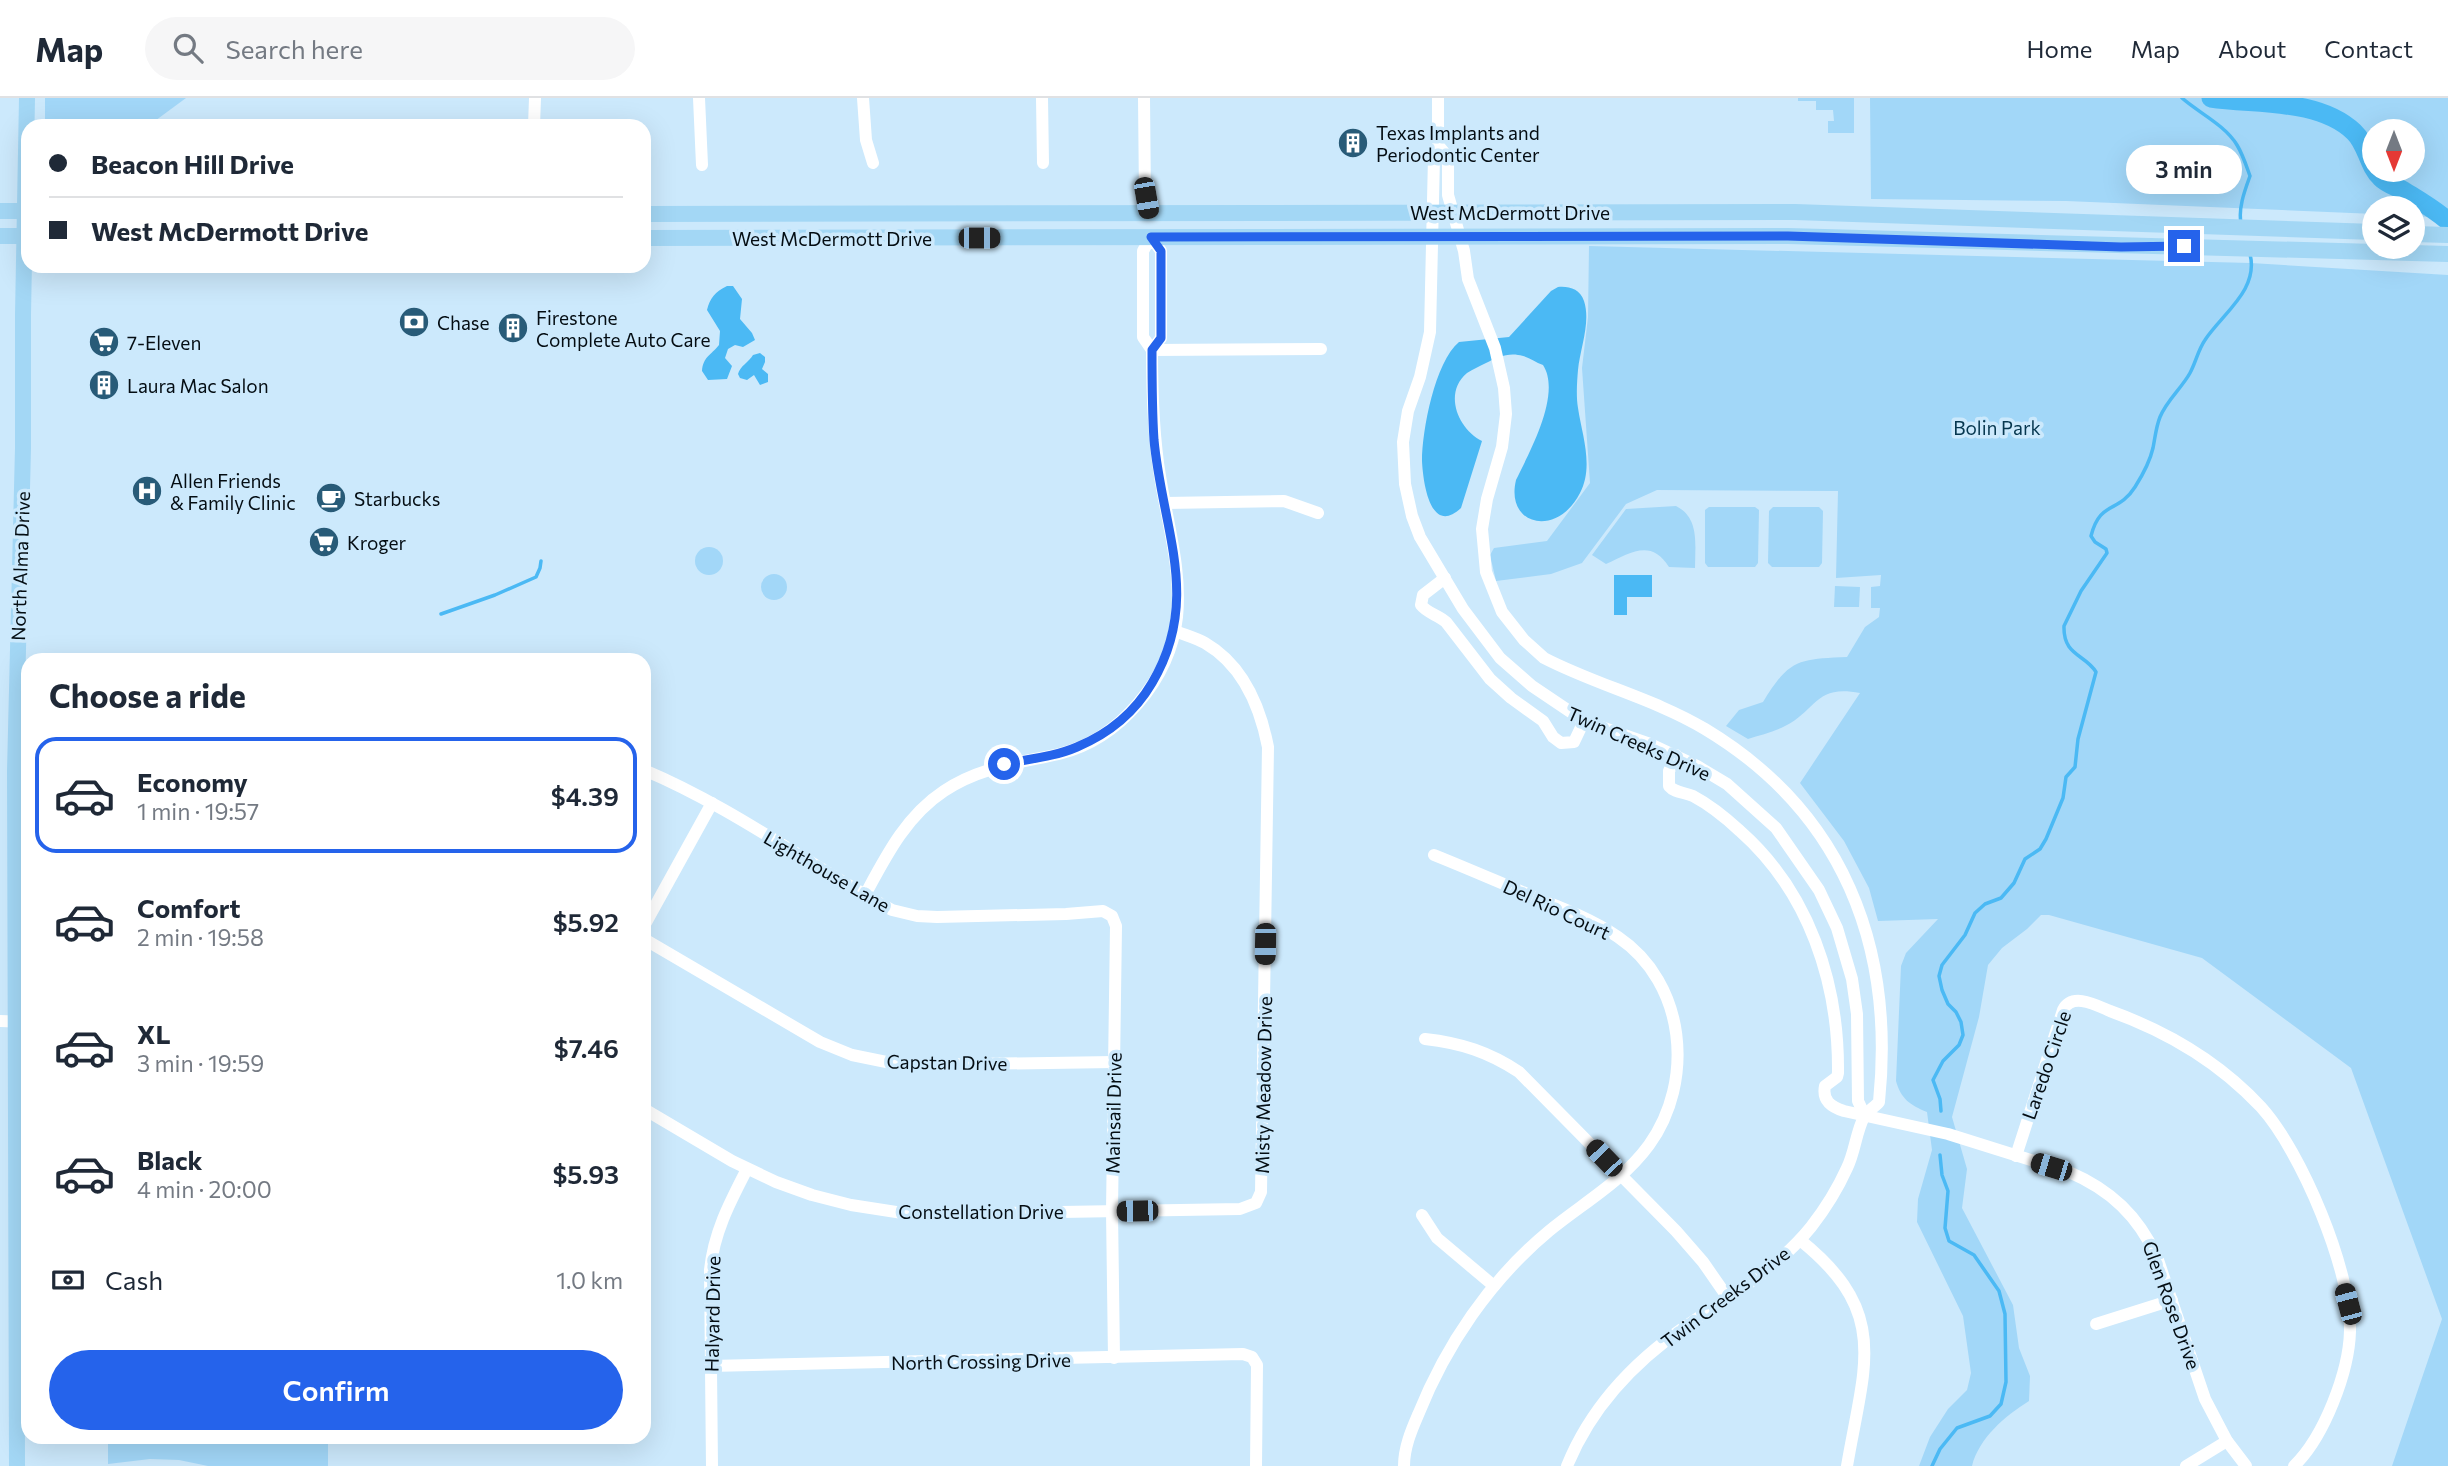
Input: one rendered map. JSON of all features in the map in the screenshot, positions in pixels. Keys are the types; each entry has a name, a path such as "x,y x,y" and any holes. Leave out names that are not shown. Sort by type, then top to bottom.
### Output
{"main road":[{"name":"North Alma Drive","path":"27,98 27,119"},
{"path":"0,211 21,211"},
{"path":"1148,212 1151,237"},
{"name":"West McDermott Drive","path":"651,214 1795,212 2362,232"},
{"path":"2425,234 2448,235"},
{"path":"0,236 21,236"},
{"name":"West McDermott Drive","path":"651,238 1788,236 2448,254"},
{"name":"North Alma Drive","path":"17,1466 14,1022 8,771 23,448 25,273"}],"street":[{"path":"534,119 535,98"},
{"path":"699,98 702,165"},
{"path":"863,98 866,141 873,163"},
{"path":"1042,98 1042,163"},
{"path":"1144,98 1148,212"},
{"path":"1438,98 1438,145"},
{"name":"Twin Creeks Drive","path":"1438,145 1434,157 1430,332 1405,427 1403,471 1416,527 1463,609 1500,658 1532,686 1584,721 1676,755 1727,784 1776,828 1819,891 1837,928 1852,979 1857,1014 1858,1101 1865,1116"},
{"name":"Twin Creeks Drive","path":"1438,145 1448,157 1448,195 1452,213 1468,279 1501,368 1506,401 1505,430 1485,510 1482,540 1486,572 1496,600 1517,633 1538,654 1574,673 1703,728 1755,765 1795,803 1818,832 1841,871 1857,905 1878,978 1882,1026 1879,1102 1865,1116 1848,1167 1825,1207 1800,1240 1777,1263 1665,1341 1621,1381 1591,1421 1567,1466"},
{"path":"864,895 898,837 915,815 944,791 986,770 1017,761 1061,754 1102,734 1138,704 1160,670 1175,631 1179,597 1154,440 1152,350 1143,337 1143,251 1151,237"},
{"path":"1152,350 1321,349"},
{"path":"1164,503 1284,501 1318,513"},
{"path":"1446,578 1423,595 1421,605 1424,610 1446,622 1490,679 1543,721 1553,737 1561,743 1574,742 1584,721"},
{"name":"Misty Meadow Drive","path":"1175,631 1204,642 1223,656 1241,676 1263,719 1268,747 1261,1192 1255,1203"},
{"name":"Glen Rose Drive","path":"1676,755 1670,771 1669,786 1703,803 1741,832 1780,876 1799,905 1819,949 1835,1015 1838,1073 1837,1077 1825,1086 1825,1099 1836,1108 1948,1134 2088,1180 2125,1207 2147,1236 2157,1257 2205,1399 2227,1441 2246,1466"},
{"name":"Lighthouse Lane","path":"651,773 712,803 892,910 917,916 1066,914 1097,911 1108,913"},
{"path":"651,913 712,803"},
{"name":"Del Rio Court","path":"1404,1466 1411,1433 1443,1359 1465,1323 1494,1286 1541,1238 1591,1201 1644,1152 1658,1132 1670,1106 1679,1051 1675,1025 1658,980 1633,949 1590,920 1434,855"},
{"name":"Mainsail Drive","path":"1108,913 1116,926 1112,1211 1114,1358"},
{"name":"Capstan Drive","path":"651,943 820,1042 852,1055 901,1065 1114,1062"},
{"name":"Laredo Circle","path":"2015,1156 2063,1010 2067,1003 2074,1000 2135,1020 2170,1038 2201,1056 2231,1079 2261,1108 2282,1135 2315,1199 2333,1248 2348,1304 2348,1354 2319,1436 2294,1466"},
{"path":"1425,1039 1480,1050 1519,1072 1690,1246 1728,1298"},
{"name":"Constellation Drive","path":"651,1113 776,1182 820,1198 909,1214 1240,1209 1255,1203"},
{"name":"Halyard Drive","path":"712,1466 712,1250 721,1222 747,1168"},
{"path":"1422,1215 1437,1238 1494,1286"},
{"path":"1800,1240 1840,1278 1851,1294 1862,1321 1864,1369 1847,1466"},
{"path":"2096,1324 2172,1300"},
{"name":"North Crossing Drive","path":"710,1366 1243,1354 1252,1357 1257,1365 1256,1466"},
{"path":"2186,1466 2227,1441"}],"green space":[{"path":"45,98 186,98 158,119 45,119"},
{"path":"1798,98 1854,98 1854,133 1828,133 1828,121 1834,121 1833,110 1816,110 1816,101 1798,101"},
{"path":"1870,98 2448,98 2448,218 2425,217 2425,196 2362,196 2362,213 2066,201 1871,199"},
{"name":"Bolin Park","path":"1589,246 2251,263 2448,275 2448,1466 2392,1466 2442,1319 2351,1068 2202,958 2041,915 2002,948 1988,965 1979,1017 1952,1117 1967,1169 1962,1208 2013,1305 2019,1348 2030,1376 2029,1401 1994,1429 1980,1446 1972,1466 1919,1466 1930,1437 1948,1409 1967,1390 1971,1373 1963,1316 1917,1222 1918,1199 1932,1150 1927,1112 1907,1101 1896,1081 1901,966 1906,953 1938,919 1878,921 1869,888 1844,841 1800,783 1860,693 1845,691 1825,695 1796,720 1772,732 1748,739 1726,726 1739,710 1763,702 1788,669 1806,661 1847,657 1865,627 1879,617 1880,608 1871,608 1871,587 1880,586 1881,575 1836,578 1838,491 1657,490 1626,504 1582,563 1551,574 1496,581 1490,555 1494,548 1547,541 1590,483 1582,368 1588,317"},
{"path":"1676,506 1684,511 1693,525 1695,568 1669,567 1662,558 1647,550 1632,552 1606,564 1592,555 1626,509"},
{"path":"1709,507 1755,507 1759,510 1758,563 1755,567 1708,567 1705,563 1705,510"},
{"path":"1773,507 1819,507 1823,511 1822,563 1819,567 1772,567 1768,563 1769,511"},
{"path":"709,547 719,551 723,561 719,571 709,575 699,571 695,561 699,551"},
{"path":"774,574 783,578 787,587 783,596 774,600 765,596 761,587 765,578"},
{"path":"1835,586 1860,587 1859,607 1834,607"},
{"path":"108,1444 328,1444 328,1466 208,1466 179,1460 150,1459 108,1464"}],"water":[{"path":"727,286 733,286 742,299 740,319 755,340 743,347 735,345 728,349 725,358 732,366 727,379 708,380 702,371 703,366 719,345 720,331 707,310 714,296"},
{"path":"1558,287 1577,291 1586,309 1577,389 1587,461 1580,493 1570,507 1547,521 1535,521 1525,516 1518,508 1515,496 1516,480 1546,407 1548,377 1543,365 1522,356 1506,355 1467,373 1456,390 1456,410 1460,419 1473,435 1482,441 1461,508 1450,515 1442,516 1430,503 1422,461 1427,415 1443,365 1459,342 1509,337 1551,291"},
{"path":"760,353 765,357 762,369 768,374 768,382 760,385 754,375 747,380 740,378 738,374 741,369 753,355"},
{"path":"1614,575 1652,575 1652,597 1627,597 1627,615 1614,615"}],"waterway":[{"path":"2182,98 2226,131 2241,153 2250,176 2241,205 2241,223"},
{"path":"2211,98 2305,108 2339,121 2358,137 2381,178 2448,221"},
{"path":"1941,1111 1933,1080 1943,1061 1959,1045 1963,1035 1961,1022 1942,990 1939,976 1942,965 1965,935 1975,913 1985,904 2001,898 2014,883 2025,859 2040,849 2063,798 2066,777 2075,767 2078,739 2096,672 2071,649 2064,626 2081,591 2107,553 2091,536 2099,517 2122,501 2135,487 2152,453 2157,425 2163,411 2190,373 2205,340 2244,290 2249,279 2250,254"},
{"path":"441,614 536,577 541,561"},
{"path":"1932,1466 1940,1449 1957,1428 1990,1416 2001,1404 2006,1382 2005,1314 1999,1291 1974,1255 1949,1241 1945,1228 1948,1191 1942,1175 1940,1155"}],"place":[{"name":"Texas Implants and Periodontic Center","path":"1353,143"},
{"name":"Chase","path":"414,322"},
{"name":"Firestone Complete Auto Care","path":"513,328"},
{"name":"7-Eleven","path":"104,342"},
{"name":"Laura Mac Salon","path":"104,385"},
{"name":"Allen Friends & Family Clinic","path":"147,491"},
{"name":"Starbucks","path":"331,498"},
{"name":"Kroger","path":"324,542"}],"route":[{"path":"1004,764 1061,754 1109,730 1138,704 1170,649 1179,597 1154,440 1152,350 1161,338 1161,251 1151,237 1788,236 2121,247 2184,246"}]}
